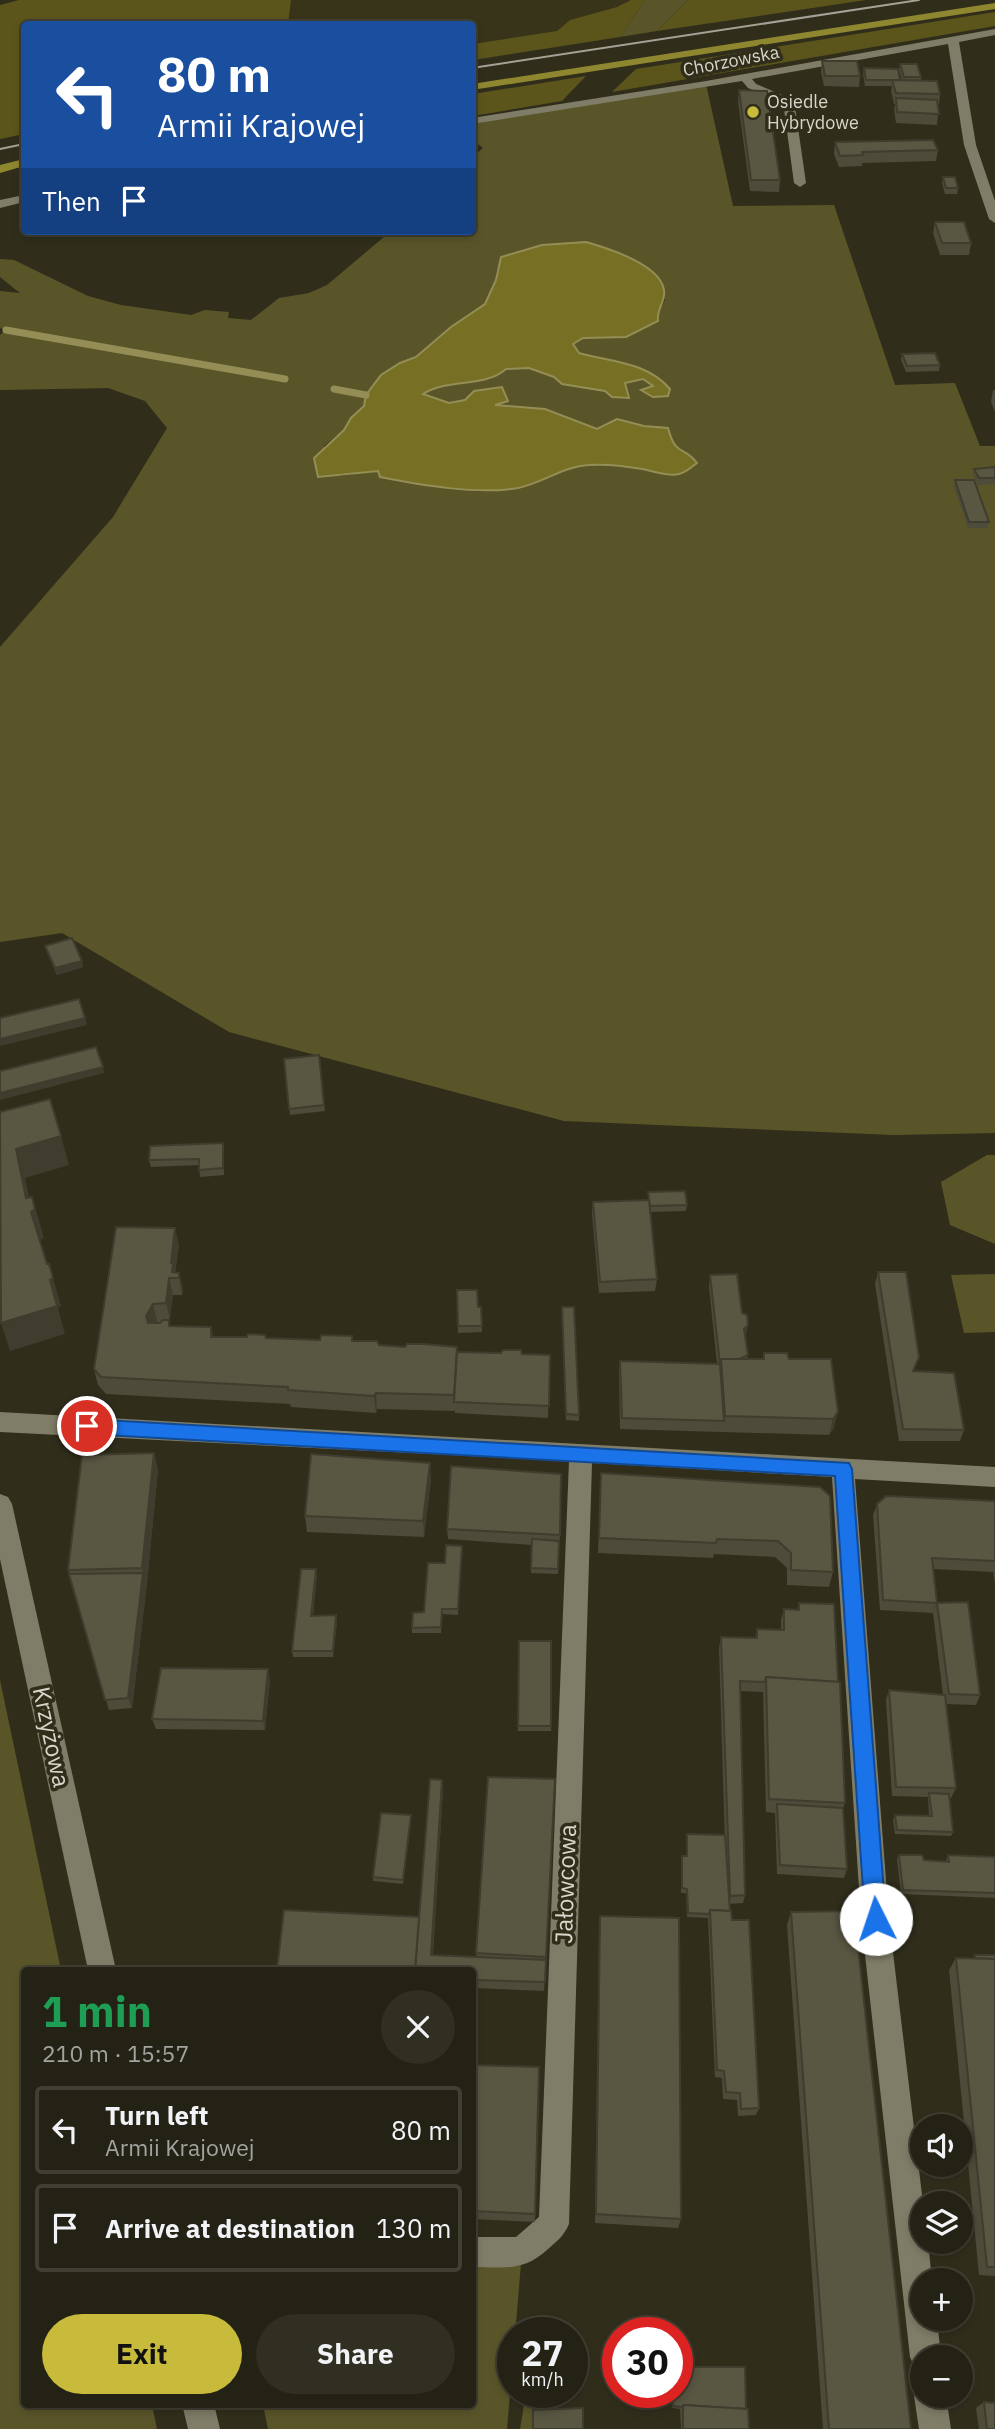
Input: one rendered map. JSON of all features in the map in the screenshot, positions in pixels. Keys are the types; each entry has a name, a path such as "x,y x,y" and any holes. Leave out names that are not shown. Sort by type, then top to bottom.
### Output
{"main road":[{"name":"Chorzowska","path":"476,74 968,0"},
{"name":"Chorzowska","path":"476,86 995,6"},
{"path":"0,158 21,153"},
{"path":"0,169 21,164"}],"street":[{"name":"Chorzowska","path":"476,120 744,77 995,32"},
{"path":"953,38 970,145 995,219"},
{"path":"744,77 752,86 788,100 800,183"},
{"path":"0,204 21,200"},
{"path":"0,1422 581,1452 995,1477"},
{"name":"Jałowcowa","path":"476,2252 522,2252 554,2224 581,1452"},
{"path":"843,1469 876,1919 925,2345"},
{"name":"Krzyżowa","path":"0,1504 101,1967"},
{"path":"199,2408 204,2429"},
{"path":"932,2408 935,2429"}],"shaded area":[{"path":"19,0 291,0 288,21 21,21 21,135 0,139 0,5"},
{"path":"291,0 631,0 617,7 570,20 557,31 476,44 476,21 288,21"},
{"path":"631,0 645,0 620,37 476,60 476,44 557,31 570,20 617,7"},
{"path":"645,0 688,0 657,31 620,37"},
{"path":"688,0 866,0 657,31"},
{"path":"995,12 995,26 612,92 636,69"},
{"path":"586,76 562,101 476,115 476,94"},
{"path":"706,84 733,206 834,205 895,385 955,383 980,446 995,446 995,1133 894,1135 564,1121 229,1032 62,933 0,942 0,647 113,517 167,428 145,401 108,388 0,390 0,335 5,330 0,328 0,291 20,293 0,277 0,259 14,260 88,296 121,305 191,315 205,310 229,312 228,318 251,320 279,298 309,293 327,285 386,235 476,235 476,154 483,148 476,142 476,121","holes":["527,249 617,254 632,259 665,300 657,315 658,321 626,337 583,338 573,343 579,353 640,368 651,373 670,389 642,389 653,386 644,379 625,383 628,397 612,397 605,391 562,384 554,377 529,368 506,369 489,378 444,386 422,394 449,403 465,400 505,407 521,406 597,429 617,419 644,426 668,428 676,447 693,458 693,467 670,475 622,466 589,465 536,483 502,490 449,488 396,480 380,477 379,471 340,476 324,446 344,430 351,418 364,406 366,395 381,375 416,357 451,327 485,304 496,280 497,269 516,253"]},
{"path":"586,242 631,258 653,272 664,290 664,298 658,321 626,337 583,338 573,344 579,353 628,364 651,373 670,389 668,396 653,397 641,390 653,386 643,379 625,383 629,398 612,397 605,391 562,384 554,377 529,368 506,369 488,379 444,386 423,394 449,403 465,400 474,391 502,387 508,401 495,405 545,409 597,429 617,419 644,426 668,428 677,448 697,463 675,475 616,466 580,466 527,486 502,490 431,486 380,477 378,471 318,477 314,458 344,430 351,418 364,406 366,395 381,375 416,357 451,327 485,304 496,280 501,257 542,245"},
{"path":"987,1155 995,1155 995,1244 950,1225 941,1182"},
{"path":"995,1274 995,1332 964,1333 951,1275"},
{"path":"0,1680 60,1967 21,1967 21,2408 153,2408 157,2429 0,2429"},
{"path":"476,2252 522,2252 516,2317 497,2317 497,2408 509,2408 507,2429 268,2429 264,2408 476,2408"},
{"path":"523,2408 542,2408 544,2429 520,2429"}],"building":[{"path":"822,61 857,61 860,76 825,76"},
{"path":"900,64 917,64 921,77 904,77"},
{"path":"864,68 898,69 900,80 866,80"},
{"path":"892,80 937,81 940,94 896,93"},
{"path":"739,90 767,91 780,180 751,180"},
{"path":"896,98 937,100 939,114 897,112"},
{"path":"933,140 938,150 862,152 863,155 840,156 835,142"},
{"path":"943,177 955,177 958,188 946,188"},
{"path":"935,222 964,222 971,243 942,243"},
{"path":"935,353 940,365 907,366 902,354"},
{"path":"995,467 995,478 979,478 974,469"},
{"path":"955,480 974,480 989,522 969,522"},
{"path":"72,938 82,961 55,968 45,946"},
{"path":"79,999 85,1018 0,1039 0,1018"},
{"path":"96,1047 103,1067 0,1093 0,1071"},
{"path":"319,1055 324,1105 289,1109 284,1059"},
{"path":"50,1099 61,1136 16,1149 26,1198 32,1197 35,1209 31,1212 53,1278 50,1280 57,1306 1,1323 0,1112"},
{"path":"223,1143 223,1168 199,1170 199,1159 149,1160 150,1146"},
{"path":"685,1191 687,1205 650,1206 648,1192"},
{"path":"649,1200 657,1279 600,1282 593,1202"},
{"path":"116,1227 175,1228 171,1263 172,1272 179,1273 179,1278 169,1278 166,1303 153,1304 146,1316 148,1323 169,1320 169,1326 211,1327 211,1337 247,1337 248,1334 265,1335 266,1338 320,1340 321,1335 352,1336 352,1341 377,1341 379,1345 405,1347 407,1344 424,1344 457,1347 454,1395 376,1393 374,1396 288,1390 288,1387 101,1377 94,1369"},
{"path":"878,1272 906,1272 919,1357 913,1371 954,1373 964,1430 903,1429"},
{"path":"737,1274 742,1313 747,1315 748,1325 744,1329 748,1355 740,1359 721,1359 720,1364 710,1275"},
{"path":"457,1290 477,1290 482,1326 458,1326"},
{"path":"562,1307 574,1307 579,1415 566,1414"},
{"path":"503,1350 550,1355 549,1406 454,1402 457,1352 501,1353"},
{"path":"764,1353 787,1353 789,1359 831,1359 838,1412 833,1419 725,1416 721,1359 764,1359"},
{"path":"620,1361 720,1364 724,1421 622,1418"},
{"path":"154,1453 142,1568 68,1570 82,1455"},
{"path":"311,1454 430,1463 423,1521 305,1516"},
{"path":"451,1466 561,1474 560,1535 447,1529"},
{"path":"601,1473 820,1487 830,1496 833,1572 791,1570 791,1553 778,1541 717,1539 716,1543 599,1538"},
{"path":"886,1496 995,1501 995,1561 932,1558 937,1603 883,1600 877,1504"},
{"path":"532,1539 559,1541 558,1569 531,1568"},
{"path":"446,1545 462,1546 458,1609 442,1609 441,1627 412,1628 413,1613 424,1612 428,1563 445,1563"},
{"path":"301,1569 316,1569 311,1616 336,1615 333,1651 292,1651"},
{"path":"143,1573 128,1698 105,1700 69,1574"},
{"path":"968,1602 980,1695 949,1694 937,1603"},
{"path":"799,1603 834,1604 838,1682 766,1677 765,1682 740,1681 745,1895 730,1896 721,1637 757,1638 757,1629 784,1630 784,1609 799,1610"},
{"path":"519,1641 551,1641 551,1726 518,1726"},
{"path":"161,1668 268,1669 263,1721 152,1719"},
{"path":"766,1677 840,1682 845,1803 769,1799"},
{"path":"889,1690 945,1695 956,1788 896,1787"},
{"path":"488,1777 555,1779 546,1957 476,1953"},
{"path":"430,1779 442,1780 431,1955 546,1960 545,1982 476,1980 476,1967 415,1967"},
{"path":"929,1793 949,1794 953,1832 897,1830 895,1815 932,1816"},
{"path":"777,1804 843,1808 847,1869 780,1865"},
{"path":"381,1813 411,1815 403,1880 373,1877"},
{"path":"687,1834 725,1835 730,1911 688,1913 687,1889 682,1888 682,1856 687,1856"},
{"path":"899,1855 922,1855 924,1860 949,1862 948,1855 995,1857 995,1893 903,1890"},
{"path":"284,1910 419,1917 415,1967 277,1967"},
{"path":"710,1910 731,1911 732,1920 749,1920 759,2108 741,2109 740,2093 726,2092 724,2071 717,2070"},
{"path":"854,1911 911,2429 829,2429 791,1912"},
{"path":"600,1916 679,1918 681,2219 596,2214"},
{"path":"975,1955 995,1955 995,1959 975,1958"},
{"path":"956,1958 995,1959 995,2267 987,2267"},
{"path":"476,2065 539,2067 535,2214 476,2211"},
{"path":"693,2367 745,2367 746,2409 693,2406"},
{"path":"984,2402 995,2403 995,2429 987,2429"},
{"path":"693,2406 748,2409 749,2429 683,2429 683,2408 693,2408"},
{"path":"583,2408 583,2429 533,2429 533,2410"}],"waterway":[{"path":"6,330 285,379"},
{"path":"334,389 366,395"}],"tram line":[{"path":"476,67 919,0"},
{"path":"0,149 21,145"}],"place":[{"name":"Osiedle Hybrydowe","path":"753,112"}],"route":[{"path":"87,1426 843,1469 876,1919"}]}
